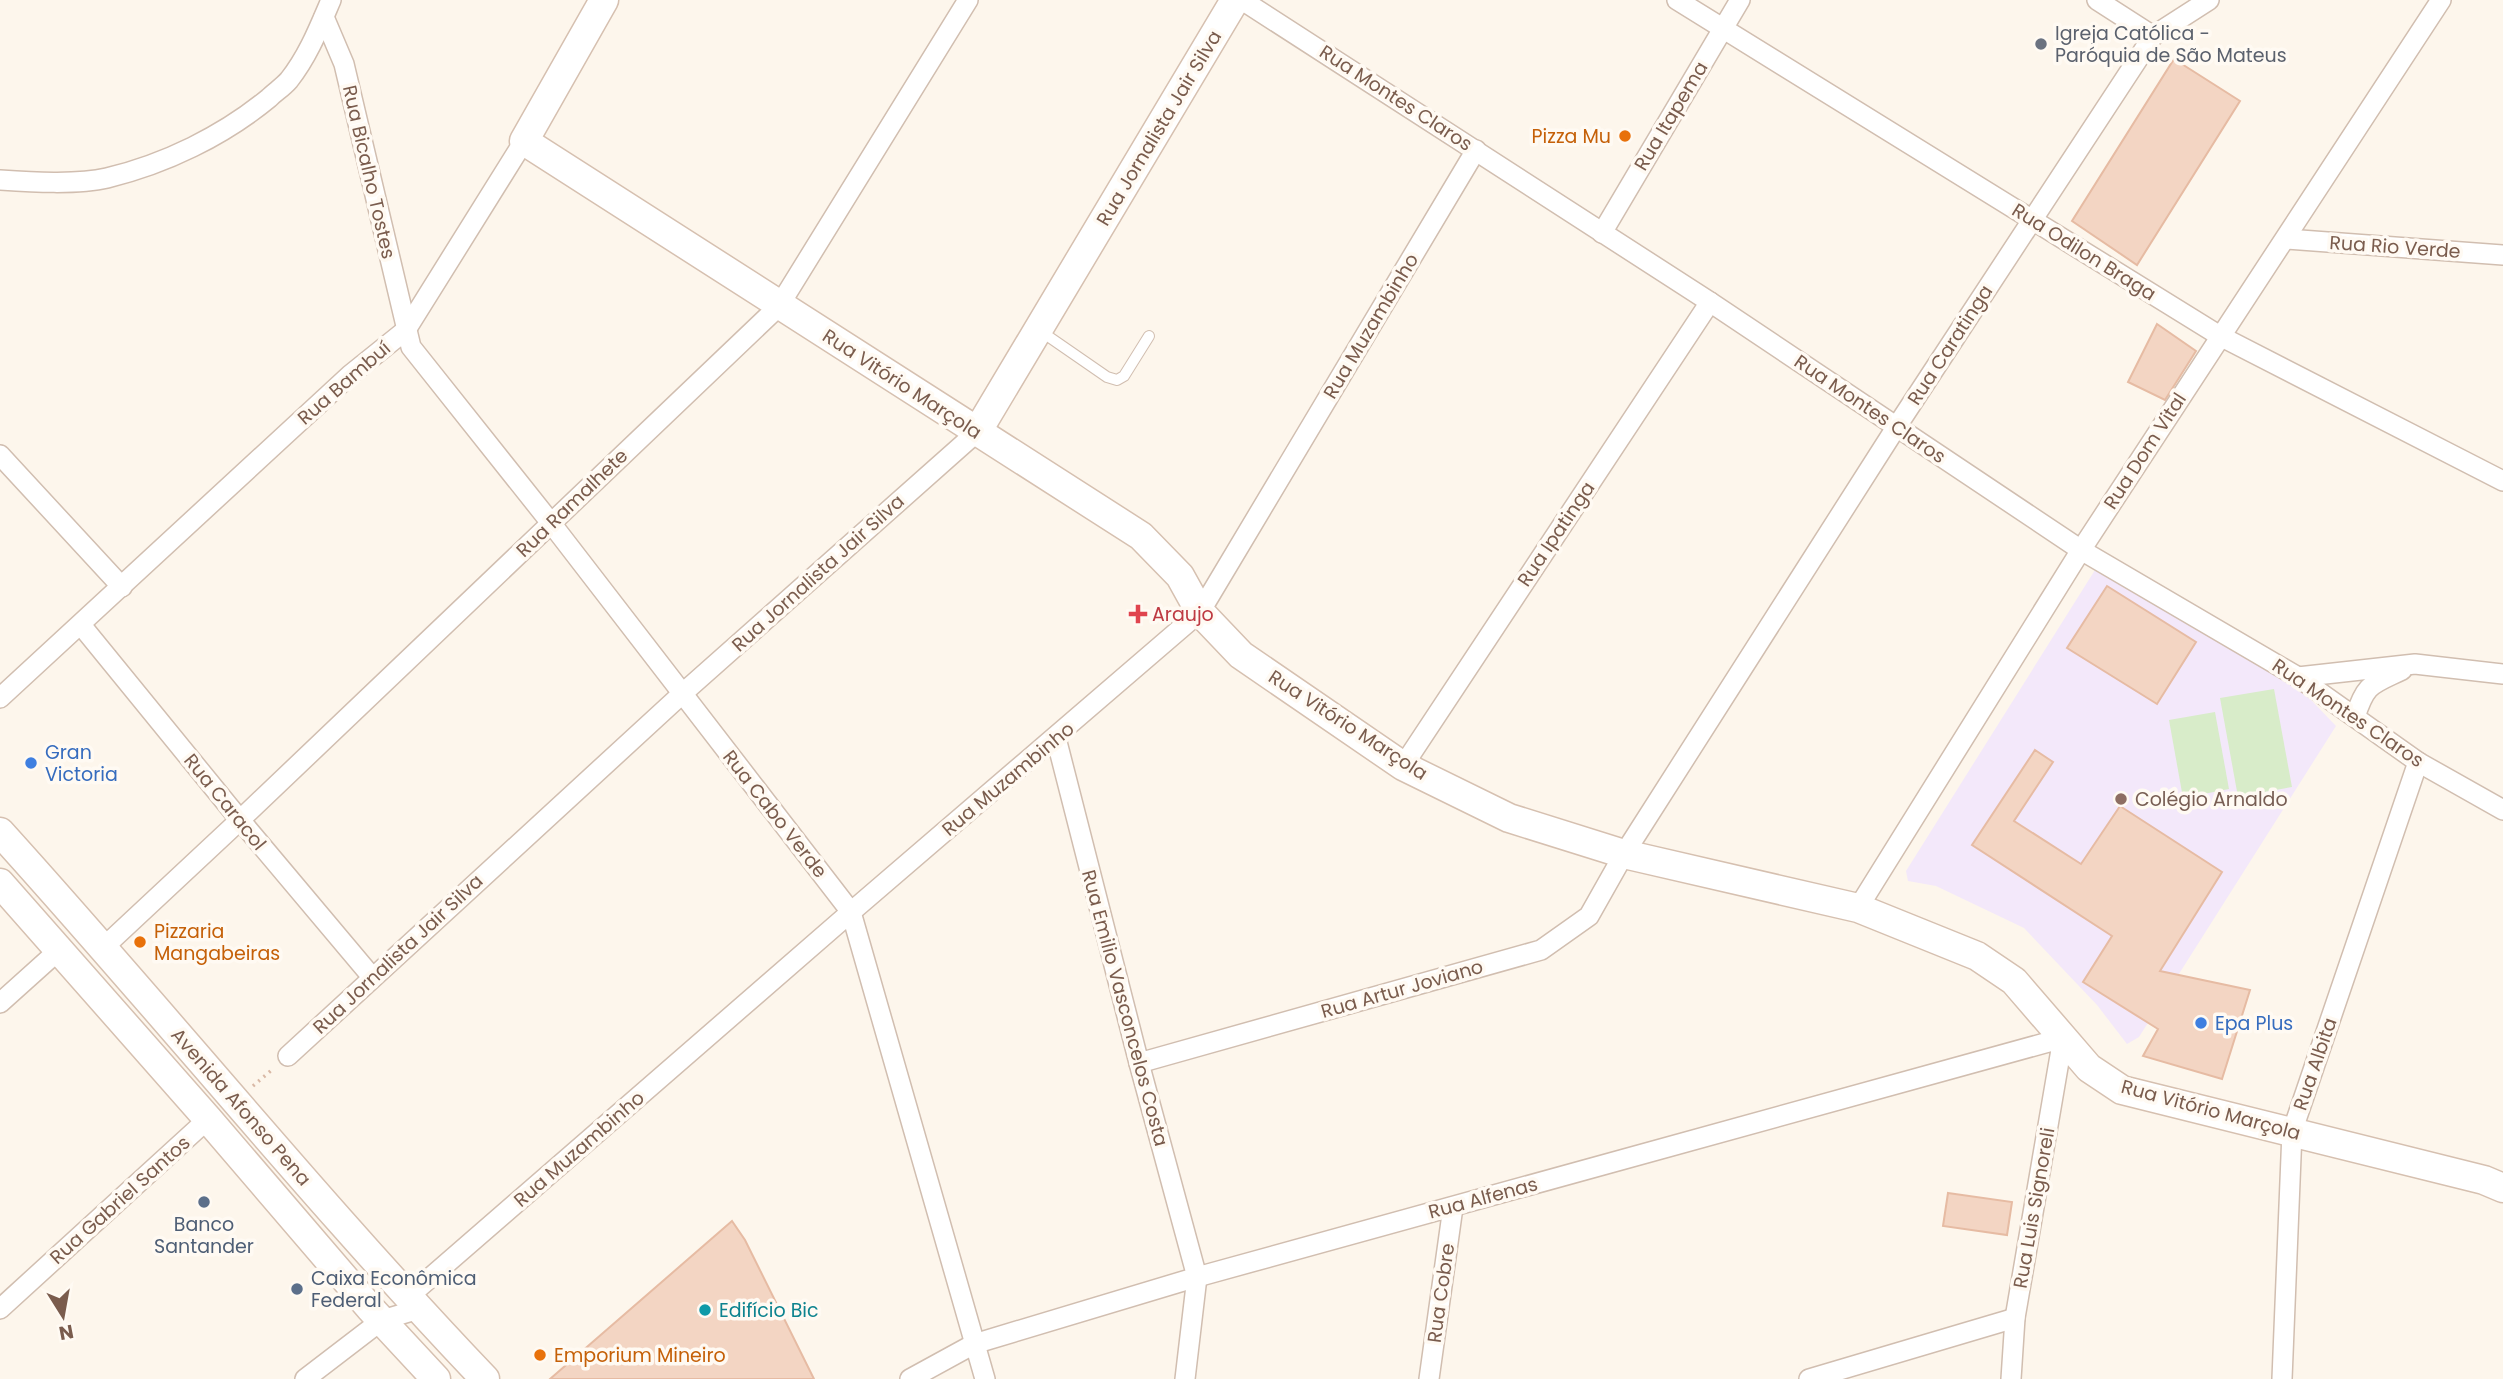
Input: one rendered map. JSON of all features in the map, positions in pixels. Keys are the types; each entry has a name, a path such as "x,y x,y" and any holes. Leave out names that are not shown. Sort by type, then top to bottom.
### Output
{"street":[{"name":"Rua Bambuí","path":"0,698 350,375 406,330 524,141 604,0"},
{"name":"Rua Ramalhete","path":"104,947 779,306 968,0"},
{"name":"Rua Jornalista Jair Silva","path":"288,1056 682,693 977,432 1235,0"},
{"name":"Rua Montes Claros","path":"1242,0 1710,302 2081,551 2298,677 2418,762 2503,810"},
{"name":"Rua Odilon Braga","path":"1677,0 2220,336 2503,481"},
{"name":"Rua Itapema","path":"1602,233 1740,0"},
{"path":"2097,0 2153,36"},
{"name":"Rua Caratinga","path":"1624,854 1897,426 2153,36 2209,0"},
{"name":"Rua Dom Vital","path":"1858,908 2081,551 2441,0"},
{"path":"0,180 105,178 200,144 248,114 288,82 314,40 328,9"},
{"name":"Rua Bicalho Tostes","path":"328,9 344,64 406,330"},
{"name":"Rua Vitório Marçola","path":"524,141 1141,536 1180,576 1200,612 1241,655 1403,765 1509,818 1624,854 1858,908 1977,956 2014,981 2090,1068 2122,1090 2484,1180 2503,1188"},
{"name":"Rua Muzambinho","path":"305,1379 382,1321 414,1303 851,912 1200,612 1476,150"},
{"name":"Rua Rio Verde","path":"2287,239 2503,255"},
{"name":"Rua Ipatinga","path":"1403,765 1710,302"},
{"name":"Rua Cabo Verde","path":"406,330 411,347 551,523 851,912 985,1379"},
{"path":"0,455 122,587"},
{"name":"Rua Caracol","path":"81,625 372,977"},
{"path":"2355,717 2362,695 2371,685 2415,664"},
{"path":"2298,677 2415,664 2503,674"},
{"name":"Rua Emilio Vasconcelos Costa","path":"1056,738 1197,1277"},
{"name":"Rua Albita","path":"2282,1379 2292,1132 2418,762"},
{"name":"Avenida Afonso Pena","path":"0,832 104,947 414,1303 485,1379"},
{"name":"Rua Artur Joviano","path":"1139,1063 1541,950 1589,916 1624,854"},
{"name":"Avenida Afonso Pena","path":"0,883 382,1321 436,1379"},
{"path":"0,1003 60,950"},
{"name":"Rua Alfenas","path":"910,1379 974,1344 1197,1277 2063,1038"},
{"name":"Rua Luis Signoreli","path":"2011,1379 2015,1318 2063,1038"},
{"name":"Rua Gabriel Santos","path":"0,1309 208,1119"},
{"name":"Rua Cobre","path":"1429,1379 1453,1207"},
{"path":"1185,1379 1197,1277"},
{"path":"1809,1379 2015,1318"}],"lane":[{"path":"1038,330 1107,377 1117,380 1124,376 1149,336"}],"shaded area":[{"name":"Colégio Arnaldo","path":"2095,570 2291,679 2336,726 2139,1037 2127,1044 2097,1005 2024,928 1936,886 1908,881 1906,871"}],"green space":[{"path":"2274,689 2292,787 2238,797 2220,698"},
{"path":"2215,712 2229,789 2183,798 2169,720"}],"building":[{"path":"2174,59 2240,101 2137,265 2072,221"},
{"path":"2157,324 2196,351 2165,400 2128,382"},
{"path":"2107,586 2196,642 2157,704 2067,648"},
{"path":"2035,750 2053,762 2014,821 2081,864 2120,806 2222,872 2160,971 2250,990 2222,1079 2143,1056 2158,1029 2083,982 2112,936 1972,845"},
{"path":"1948,1193 2012,1202 2007,1235 1943,1226"},
{"name":"Edifício Bic","path":"732,1221 745,1240 814,1379 550,1379"}],"place":[{"name":"Igreja Católica - Paróquia de São Mateus","path":"2041,44"},
{"name":"Pizza Mu","path":"1625,136"},
{"name":"Araujo","path":"1138,614"},
{"name":"Gran Victoria","path":"31,763"},
{"name":"Colégio Arnaldo","path":"2121,799"},
{"name":"Pizzaria Mangabeiras","path":"140,942"},
{"name":"Epa Plus","path":"2201,1023"},
{"name":"Banco Santander","path":"204,1202"},
{"name":"Caixa Econômica Federal","path":"297,1289"},
{"name":"Edifício Bic","path":"705,1310"},
{"name":"Emporium Mineiro","path":"540,1355"}]}
